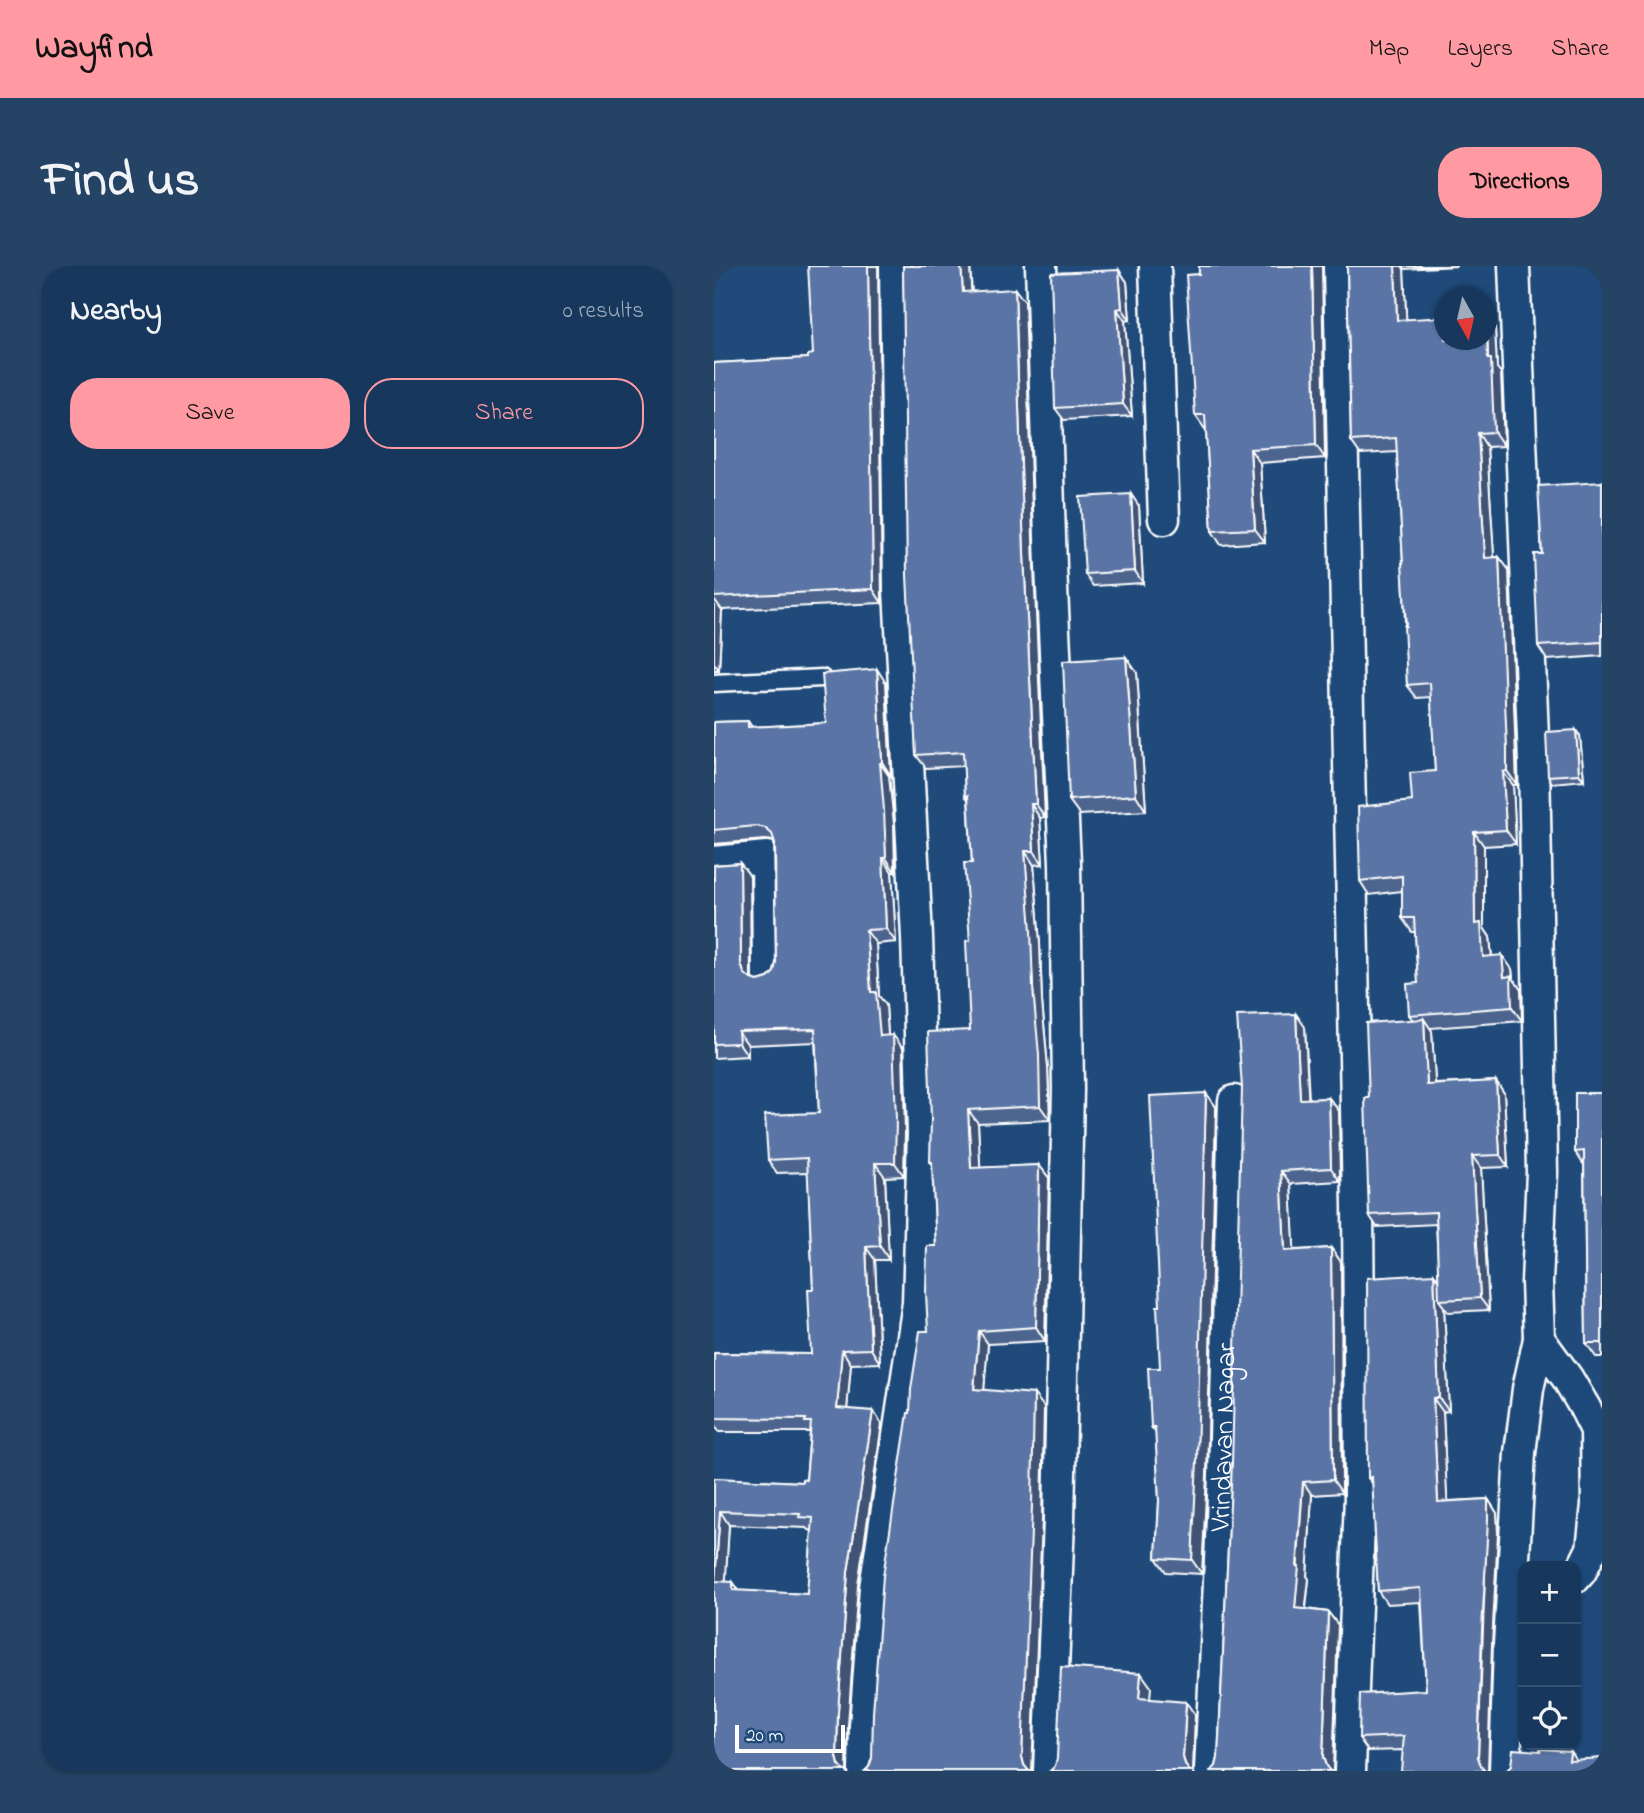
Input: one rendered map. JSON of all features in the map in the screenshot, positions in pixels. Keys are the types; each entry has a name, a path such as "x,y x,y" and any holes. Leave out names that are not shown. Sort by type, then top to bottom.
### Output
{"street":[{"path":"863,1771 875,1588 918,1303 923,1133 917,937 899,589 895,266"},
{"path":"1041,266 1065,863 1068,1089 1059,1520 1049,1771"},
{"path":"1154,266 1164,519"},
{"path":"1339,266 1359,1205 1360,1495 1350,1771"},
{"path":"1505,1771 1516,1638 1520,1453 1528,1389 1539,1339 1537,1282 1542,1172 1534,762 1514,266"},
{"path":"714,862 767,857 768,977"},
{"name":"Vrindavan Nagar","path":"1210,1771 1224,1476 1234,1101"},
{"path":"1539,1339 1568,1379 1595,1430 1597,1505 1592,1549 1581,1571"}],"lane":[{"path":"714,683 822,678"}],"building":[{"path":"808,266 868,266 873,589 714,597 714,363 808,358 808,355 813,354"},
{"path":"903,266 961,266 963,292 1015,289 1036,804 1031,804 1034,851 1025,851 1040,1106 968,1110 971,1168 1039,1165 1036,1327 979,1331 974,1389 1034,1394 1022,1757 1029,1771 865,1771 872,1758 883,1576 910,1413 920,1331 928,1331 927,1246 936,1246 930,1162 928,1032 970,1030 966,941 970,940 964,863 972,863 963,752 916,755 907,575"},
{"path":"1199,266 1312,266 1316,445 1250,449 1255,529 1212,531 1205,415 1195,415 1186,275 1199,274"},
{"path":"1347,266 1395,266 1397,320 1434,318 1434,350 1488,350 1488,359 1491,359 1494,432 1478,433 1485,558 1499,557 1507,749 1507,771 1503,772 1506,830 1474,832 1475,924 1481,923 1483,957 1502,955 1504,977 1511,976 1512,1007 1409,1015 1407,984 1418,983 1414,918 1402,918 1402,876 1360,881 1358,807 1412,801 1410,773 1435,771 1430,683 1407,685 1396,438 1351,441"},
{"path":"1119,270 1122,308 1117,309 1123,404 1055,408 1051,273"},
{"path":"1602,482 1602,642 1538,646 1534,554 1542,554 1538,486"},
{"path":"1131,494 1135,571 1085,574 1080,497"},
{"path":"1126,657 1136,795 1069,800 1063,661"},
{"path":"877,669 886,858 883,858 886,929 866,930 871,992 876,992 880,1036 893,1035 896,1120 895,1163 875,1163 880,1246 866,1247 871,1349 842,1350 837,1408 873,1411 848,1572 837,1757 844,1771 714,1771 714,1478 806,1480 811,1422 805,1422 806,1419 714,1418 714,1353 811,1354 808,1289 813,1289 807,1158 768,1160 765,1115 819,1113 815,1029 738,1031 739,1043 714,1044 714,865 740,863 741,964 744,973 758,981 768,978 774,972 776,963 775,843 772,834 765,828 756,826 714,830 714,722 748,721 748,727 826,723 822,674","holes":["720,1511 800,1514 799,1517 813,1518 807,1594 733,1590 733,1582 715,1581"]},
{"path":"1576,730 1579,774 1548,776 1546,732"},
{"path":"1296,1014 1300,1099 1329,1098 1331,1168 1281,1171 1285,1251 1331,1248 1333,1480 1303,1482 1295,1608 1328,1612 1323,1757 1330,1771 1211,1771 1218,1758 1232,1463 1242,1088 1237,1016"},
{"path":"1424,1019 1427,1085 1496,1081 1500,1155 1472,1156 1480,1298 1439,1300 1436,1212 1369,1215 1365,1098 1369,1098 1366,1023"},
{"path":"1206,1093 1192,1560 1156,1558 1159,1501 1155,1427 1151,1427 1148,1368 1160,1368 1157,1306 1160,1306 1150,1096"},
{"path":"1575,1093 1602,1093 1602,1343 1586,1343 1584,1151 1575,1152"},
{"path":"1434,1274 1439,1398 1433,1398 1438,1502 1488,1499 1478,1757 1485,1771 1401,1771 1404,1736 1359,1738 1360,1694 1426,1690 1421,1588 1378,1591 1372,1477 1368,1478 1367,1278"},
{"path":"1061,1667 1141,1673 1139,1698 1186,1702 1183,1757 1190,1771 1050,1771 1057,1758"},
{"path":"1513,1749 1570,1751 1569,1760 1602,1758 1602,1771 1506,1771 1511,1766"}]}
